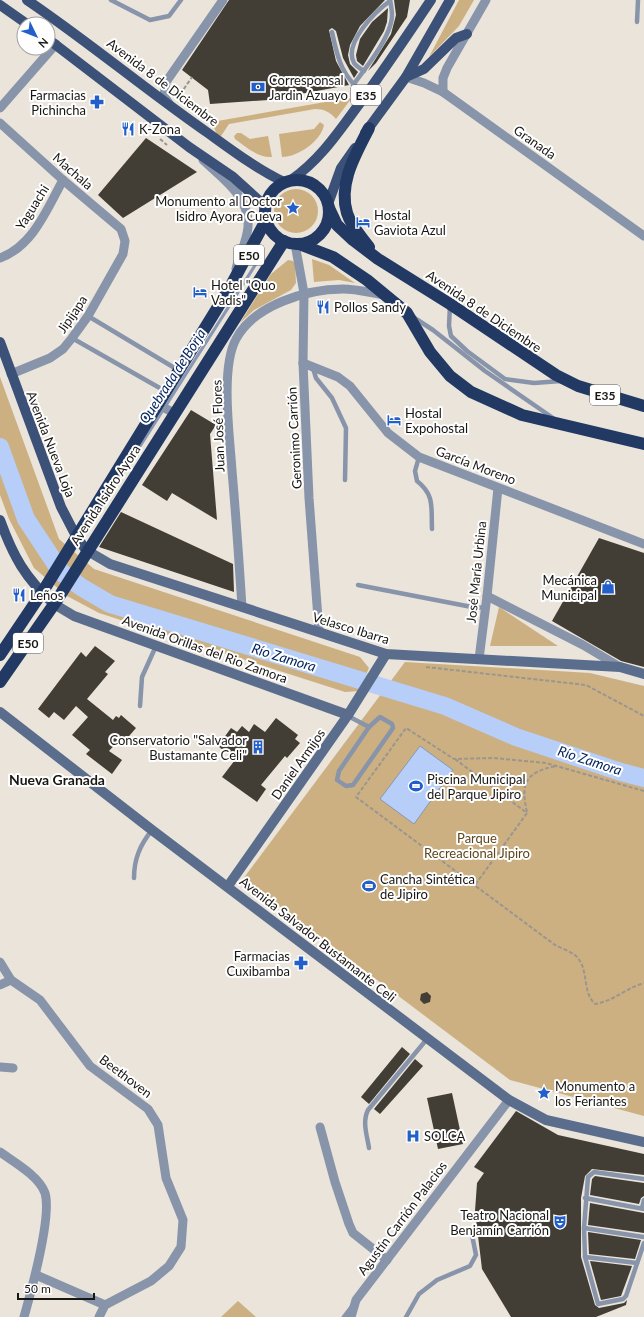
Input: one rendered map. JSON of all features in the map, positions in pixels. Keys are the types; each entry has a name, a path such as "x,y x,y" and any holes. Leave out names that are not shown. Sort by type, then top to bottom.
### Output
{"highway":[{"path":"369,128 346,180 345,198 347,213 353,226 378,259"},
{"name":"E35","path":"265,206 270,194 288,181 300,180 314,184 324,195 328,206 328,220 319,234 310,241 292,243"},
{"path":"265,206 266,220 270,231 292,243 333,257 407,313 430,352 450,376 471,392 522,415 644,444"},
{"name":"Avenida 8 de Diciembre","path":"328,206 337,224 345,233 378,259 450,304 541,366 566,380 614,398 644,406"},
{"name":"Avenida Isidro Ayora","path":"0,656 43,590 229,289 266,220"},
{"name":"Avenida Isidro Ayora","path":"0,682 55,602 174,413 292,243"}],"main road":[{"name":"Avenida 8 de Diciembre","path":"27,0 173,104 254,166 288,181"},
{"name":"E35","path":"288,181 305,170 320,156 366,96 431,0"},
{"name":"E35","path":"328,206 341,168 406,77 450,0"},
{"path":"0,6 16,17"},
{"path":"406,77 424,69 456,38 468,34"},
{"path":"56,44 189,147 233,177 265,206"},
{"name":"Avenida Nueva Loja","path":"0,342 73,541 85,553"},
{"path":"0,520 10,549 19,565 55,602"},
{"name":"Velasco Ibarra","path":"85,553 110,564 386,654 620,667 644,674"},
{"name":"Avenida Orillas del Rio Zamora","path":"55,602 74,616 348,715"},
{"name":"Daniel Armijos","path":"228,886 348,715 386,654"},
{"name":"Avenida Salvador Bustamante Celi","path":"0,712 152,830 509,1100 546,1120 644,1142"}],"street":[{"path":"173,104 164,96 166,82 223,0"},
{"path":"443,92 443,78 447,68 468,34 486,0"},
{"path":"0,108 40,56"},
{"name":"Granada","path":"406,77 424,83 443,92 644,236"},
{"name":"Machala","path":"0,123 63,180 121,228 125,241"},
{"path":"189,147 235,191 244,204 248,216 248,229 229,289"},
{"name":"Yaguachi","path":"0,258 13,253 33,234 63,180"},
{"name":"Jipijapa","path":"11,374 50,358 62,349 72,338 88,316 123,254 125,241"},
{"name":"Geronimo Carrión","path":"292,243 304,293 303,363 309,498 319,632"},
{"name":"Juan José Flores","path":"242,607 227,399 229,362 235,340 245,326 260,313 304,293 345,289 385,295"},
{"name":"García Moreno","path":"303,363 338,377 350,386 388,433 419,457 644,544"},
{"path":"158,404 174,413"},
{"name":"José María Urbina","path":"479,659 498,488"},
{"name":"Velasco Ibarra","path":"487,596 582,644 620,667"},
{"name":"Beethoven","path":"0,962 11,980 40,1000 90,1066 148,1109 158,1125 166,1178 183,1220 181,1247 169,1266 151,1281 105,1304"},
{"path":"0,985 11,980"},
{"path":"0,1067 13,1068"},
{"name":"Agustín Carrión Palacios","path":"351,1317 356,1300 509,1100"},
{"path":"320,1127 335,1182 353,1233 387,1260"},
{"path":"0,1152 37,1180 45,1193 45,1217 36,1275 24,1317"},
{"path":"36,1275 105,1304 99,1317"}],"lane":[{"path":"111,0 116,4 150,20 169,16 181,0"},
{"path":"352,85 364,71 388,32 392,16 390,0 378,9 356,40 352,54 354,64 364,71"},
{"path":"637,22 638,0"},
{"path":"332,32 340,66 352,85 366,96"},
{"path":"450,304 449,326 451,336 467,351 505,379 534,383 566,380"},
{"path":"407,313 433,330 485,372 565,426"},
{"path":"88,316 178,370"},
{"path":"72,338 165,391"},
{"path":"313,366 316,378 332,398 346,428 345,480"},
{"path":"419,457 415,470 416,476 417,481 425,487 431,498 432,529"},
{"path":"358,585 477,608 485,607"},
{"path":"140,706 142,677 157,645"},
{"path":"348,715 369,728"},
{"path":"380,717 392,724 393,728 353,785 346,786 337,780 336,776 369,728 380,717"},
{"path":"134,878 134,866 137,856 143,842 152,830"},
{"path":"369,1148 365,1126 365,1116 368,1110 427,1039"},
{"path":"644,1179 594,1172 588,1177 585,1198 585,1257 597,1302 601,1304 625,1298 644,1243"},
{"path":"585,1198 643,1208 644,1200"},
{"path":"584,1228 644,1237"},
{"path":"406,1317 419,1294 436,1280 470,1266 476,1254 471,1230"},
{"path":"585,1257 637,1263"},
{"path":"344,1317 356,1300"}],"path":[{"path":"173,104 192,77"},
{"path":"160,139 167,145"},
{"path":"420,667 586,685 644,716"},
{"path":"528,813 454,759 406,728 356,797 555,945 575,956 581,963 590,999 595,1004 604,1003 644,982"},
{"path":"454,759 494,758 546,763 644,791"},
{"path":"528,813 523,796 526,782 533,773 556,766"},
{"path":"474,885 528,813"}],"green space":[{"path":"459,0 474,0 459,26 429,57"},
{"path":"348,98 351,99 336,119 327,111 315,109 229,124 221,136 217,135 212,122"},
{"path":"320,122 324,125 322,131 314,142 302,151 282,157 279,134 314,129"},
{"path":"237,133 241,133 250,139 268,136 272,157 262,156 248,148 235,139 234,136"},
{"path":"292,189 300,189 305,190 312,195 317,202 317,220 312,227 305,232 292,233 284,230 277,223 274,215 274,207 277,199 284,192"},
{"path":"312,259 329,265 355,283 339,280 314,282"},
{"path":"288,260 293,261 295,264 296,283 291,290 254,310 240,323 271,274"},
{"path":"0,377 59,539 94,569 360,657 369,668 359,691 345,692 99,613 67,596 34,568 9,519 0,495"},
{"path":"499,607 558,646 490,646"},
{"name":"Parque Recreacional Jipiro","path":"405,662 590,673 644,686 644,1116 510,1080 243,879"},
{"path":"238,1301 256,1317 221,1317"}],"water":[{"name":"Piscina Municipal del Parque Jipiro","path":"420,746 453,770 414,824 380,799"}],"building":[{"path":"229,0 385,0 360,26 350,45 348,55 350,64 358,72 354,78 343,58 336,31 332,28 329,30 336,61 349,85 268,100 210,104 208,90 182,70"},
{"path":"394,0 410,0 407,17 376,63 368,71 391,34 396,15"},
{"path":"388,8 387,22 384,31 363,66 357,61 356,55 360,39 372,22"},
{"path":"146,138 197,172 123,218 98,195"},
{"path":"191,410 216,425 210,434 217,520 172,493 167,501 142,485"},
{"path":"121,512 233,564 234,592 99,547"},
{"name":"Mecánica Municipal","path":"599,538 644,553 644,667 621,661 552,621"},
{"path":"95,646 115,661 105,672 108,674 87,699 113,720 116,716 119,718 121,715 136,728 124,742 120,739 109,751 122,760 112,774 86,754 90,750 72,735 88,717 76,706 64,720 54,712 49,718 38,709 81,652 86,657"},
{"name":"Conservatorio \"Salvador Bustamante Celi\"","path":"276,718 298,735 295,739 300,743 287,758 285,756 261,785 266,789 257,802 222,777 235,760 218,746 231,728 237,732 242,726 249,732 254,724 265,732"},
{"path":"427,992 431,996 430,1002 424,1004 420,1000 421,994"},
{"path":"402,1047 410,1054 369,1104 361,1097"},
{"path":"415,1059 423,1066 380,1114 374,1109"},
{"path":"452,1093 463,1144 438,1149 427,1098"},
{"name":"Teatro Nacional Benjamín Carrión","path":"516,1111 558,1135 644,1154 644,1175 592,1169 585,1176 581,1198 581,1257 595,1305 599,1308 624,1303 627,1300 626,1305 596,1317 511,1317 482,1269 475,1211 477,1183 484,1173 474,1167"},
{"path":"595,1176 644,1183 644,1196 641,1198 639,1204 590,1195 592,1179"},
{"path":"590,1203 644,1213 644,1233 588,1225"},
{"path":"588,1232 641,1240 635,1259 589,1254"},
{"path":"590,1261 632,1266 621,1296 601,1300"}],"waterway":[{"name":"Quebrada de Borja","path":"116,484 261,256"},
{"name":"Río Zamora","path":"0,447 26,519 61,572 81,587 110,604 445,706 516,737 621,772 644,778"}],"place":[{"name":"Corresponsal Jardin Azuayo","path":"258,87"},
{"name":"Farmacias Pichincha","path":"97,102"},
{"name":"K-Zona","path":"128,129"},
{"name":"Monumento al Doctor Isidro Ayora Cueva","path":"293,208"},
{"name":"Hostal Gaviota Azul","path":"363,222"},
{"name":"Hotel \"Quo Vadis\"","path":"200,292"},
{"name":"Pollos Sandy","path":"323,307"},
{"name":"Hostal Expohostal","path":"394,420"},
{"name":"Mecánica Municipal","path":"608,587"},
{"name":"Leños","path":"19,595"},
{"name":"Conservatorio \"Salvador Bustamante Celi\"","path":"258,747"},
{"name":"Piscina Municipal del Parque Jipiro","path":"416,786"},
{"name":"Cancha Sintética de Jipiro","path":"369,886"},
{"name":"Farmacias Cuxibamba","path":"301,963"},
{"name":"Monumento a los Feriantes","path":"544,1093"},
{"name":"SOLCA","path":"413,1136"},
{"name":"Teatro Nacional Benjamín Carrión","path":"560,1222"}],"district":[{"name":"Nueva Granada","path":"57,779"}]}
